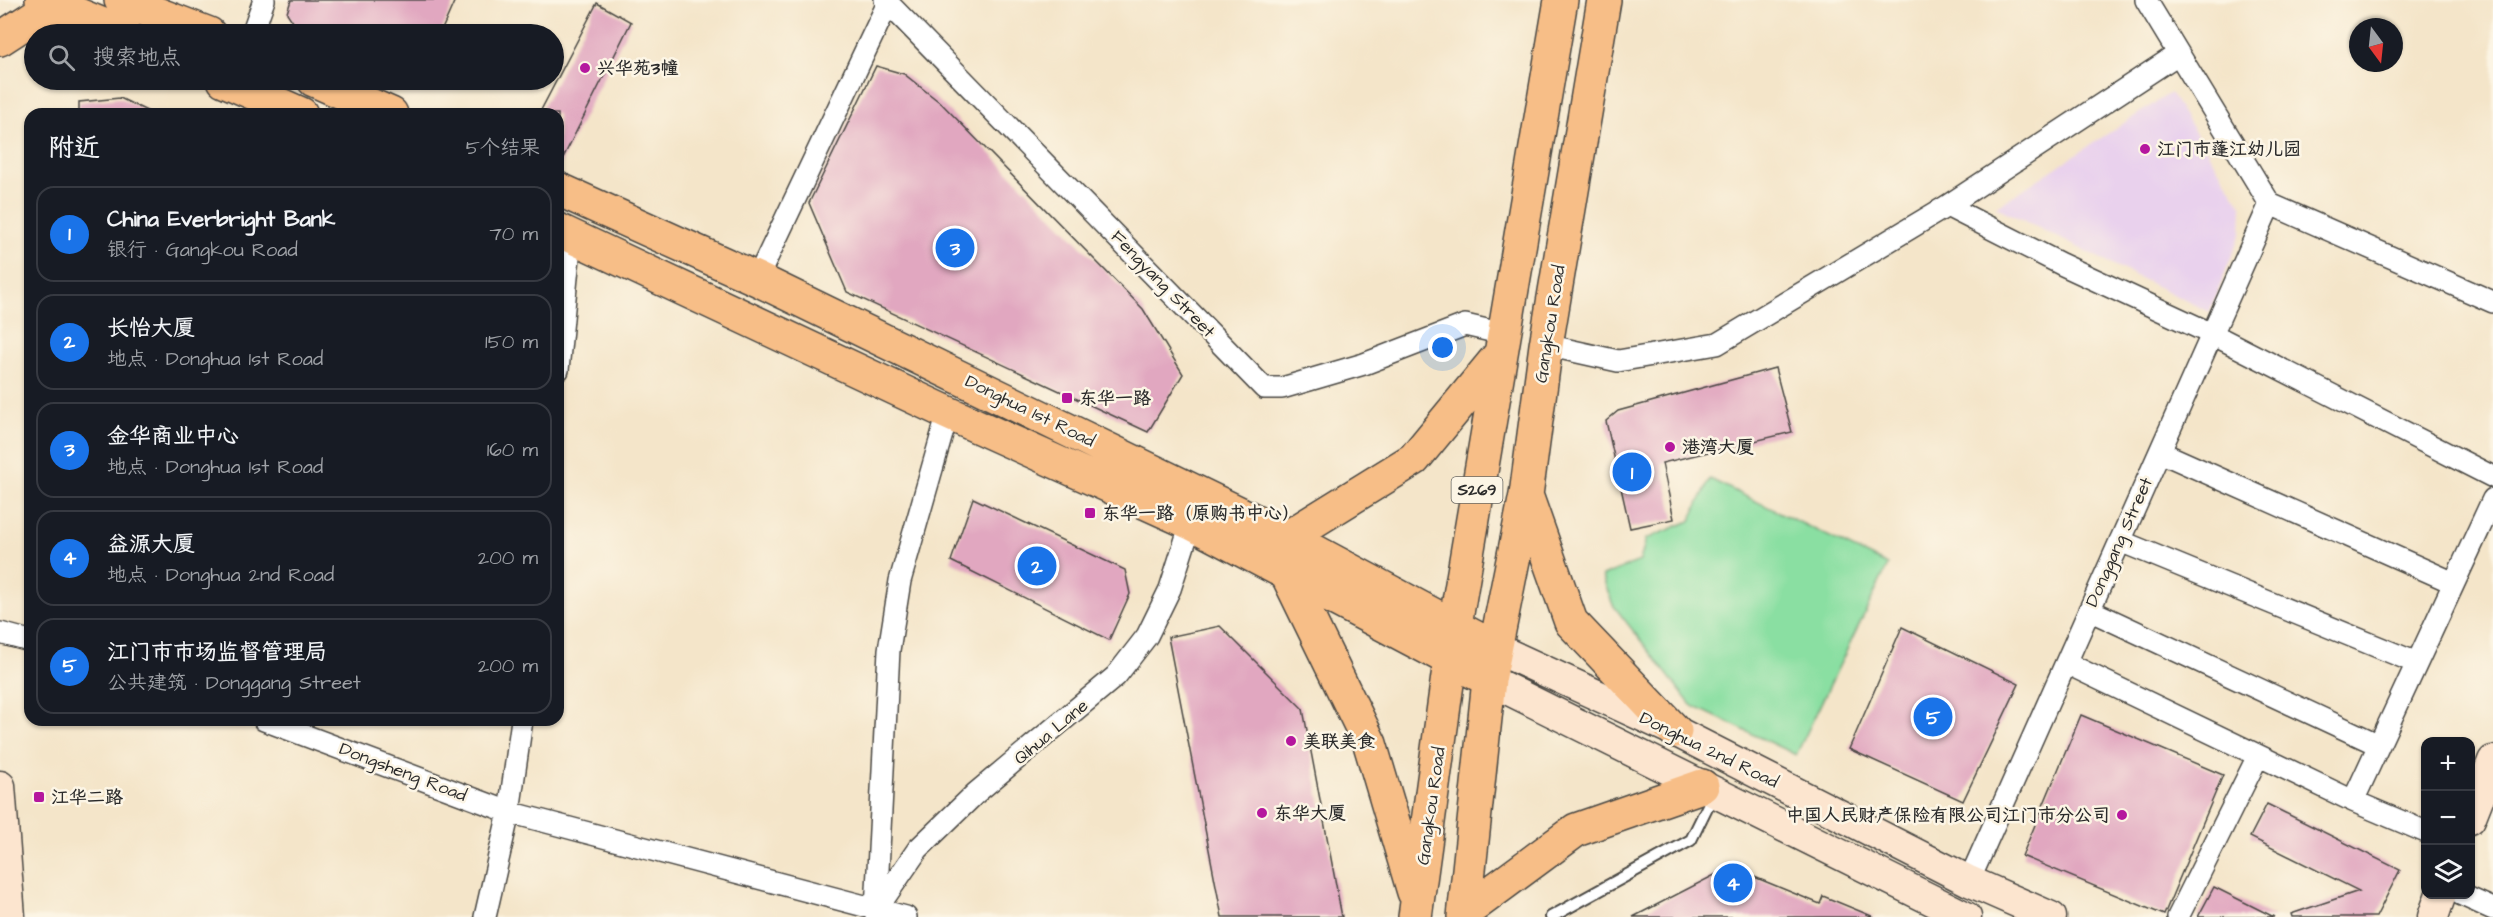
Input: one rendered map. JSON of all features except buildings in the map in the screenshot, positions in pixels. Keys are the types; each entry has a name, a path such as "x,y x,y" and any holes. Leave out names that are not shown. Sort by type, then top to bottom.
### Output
{"main road":[{"path":"42,0 102,24"},
{"path":"121,0 183,24"},
{"name":"S269","path":"1450,659 1562,0"},
{"name":"Gangkou Road","path":"1495,648 1526,495 1546,345 1604,0"},
{"path":"0,39 34,17 79,14"},
{"path":"247,90 287,108"},
{"path":"337,90 377,108"},
{"name":"Donghua 1st Road","path":"564,192 758,279 1288,537 1495,648"},
{"path":"1524,217 1566,227"},
{"name":"Donghua 1st Road","path":"565,233 948,414 1191,523 1489,680"},
{"path":"1288,537 1414,459 1502,345"},
{"path":"1526,495 1570,622 1675,731"},
{"path":"1286,572 1370,744 1416,911"},
{"name":"S269","path":"1464,915 1489,680 1495,648"},
{"name":"Donghua 2nd Road","path":"1495,648 1675,731 1969,880 2051,917"},
{"name":"Gangkou Road","path":"1416,911 1450,659"},
{"name":"Donghua 2nd Road","path":"1489,680 1960,916"},
{"path":"2475,806 2493,761"},
{"path":"0,786 10,917"},
{"path":"1464,915 1576,830 1708,790"},
{"path":"2433,917 2439,899"}],"street":[{"path":"256,24 264,0"},
{"path":"2146,0 2270,204 2493,302"},
{"path":"758,279 886,2"},
{"name":"Fengyang Street","path":"886,2 1264,388 1282,388 1364,364 1465,325 1502,345"},
{"path":"1546,345 1618,361 1718,344 1947,206 2178,54"},
{"name":"Donggang Street","path":"1969,880 2270,204"},
{"path":"1947,206 2061,264 2212,334 2493,477"},
{"path":"564,253 565,233"},
{"path":"876,914 889,650 900,581 948,414"},
{"path":"2160,452 2454,583"},
{"path":"2353,801 2493,499"},
{"name":"Qihua Lane","path":"876,914 918,849 976,793 1116,676 1147,636 1170,589 1191,523"},
{"path":"2120,541 2417,663"},
{"path":"2090,610 2379,745"},
{"path":"0,633 24,639"},
{"path":"2066,663 2353,801 2421,830"},
{"name":"Dongsheng Road","path":"280,726 509,812 876,914 906,917"},
{"path":"485,917 509,812 521,726"},
{"path":"2178,917 2258,756"},
{"path":"2471,899 2493,909"}],"lane":[{"path":"1551,917 1691,840 1708,790"}],"shaded area":[{"name":"江门市蓬江幼儿园","path":"2170,93 2242,206 2241,233 2209,312 1996,207"}],"green space":[{"path":"1710,479 1888,565 1796,755 1691,705 1613,605 1602,576 1640,561 1646,539 1690,521"}],"place":[{"name":"兴华苑3幢","path":"585,68"},
{"name":"江门市蓬江幼儿园","path":"2145,149"},
{"name":"金华商业中心","path":"955,248"},
{"name":"东华一路","path":"1067,398"},
{"name":"港湾大厦","path":"1670,447"},
{"name":"China Everbright Bank","path":"1632,472"},
{"name":"东华一路（原购书中心）","path":"1090,513"},
{"name":"长怡大厦","path":"1037,566"},
{"name":"江门市市场监督管理局","path":"1933,717"},
{"name":"美联美食","path":"1291,741"},
{"name":"江华二路","path":"39,797"},
{"name":"东华大厦","path":"1262,813"},
{"name":"中国人民财产保险有限公司江门市分公司","path":"2122,815"},
{"name":"益源大厦","path":"1733,883"}]}
